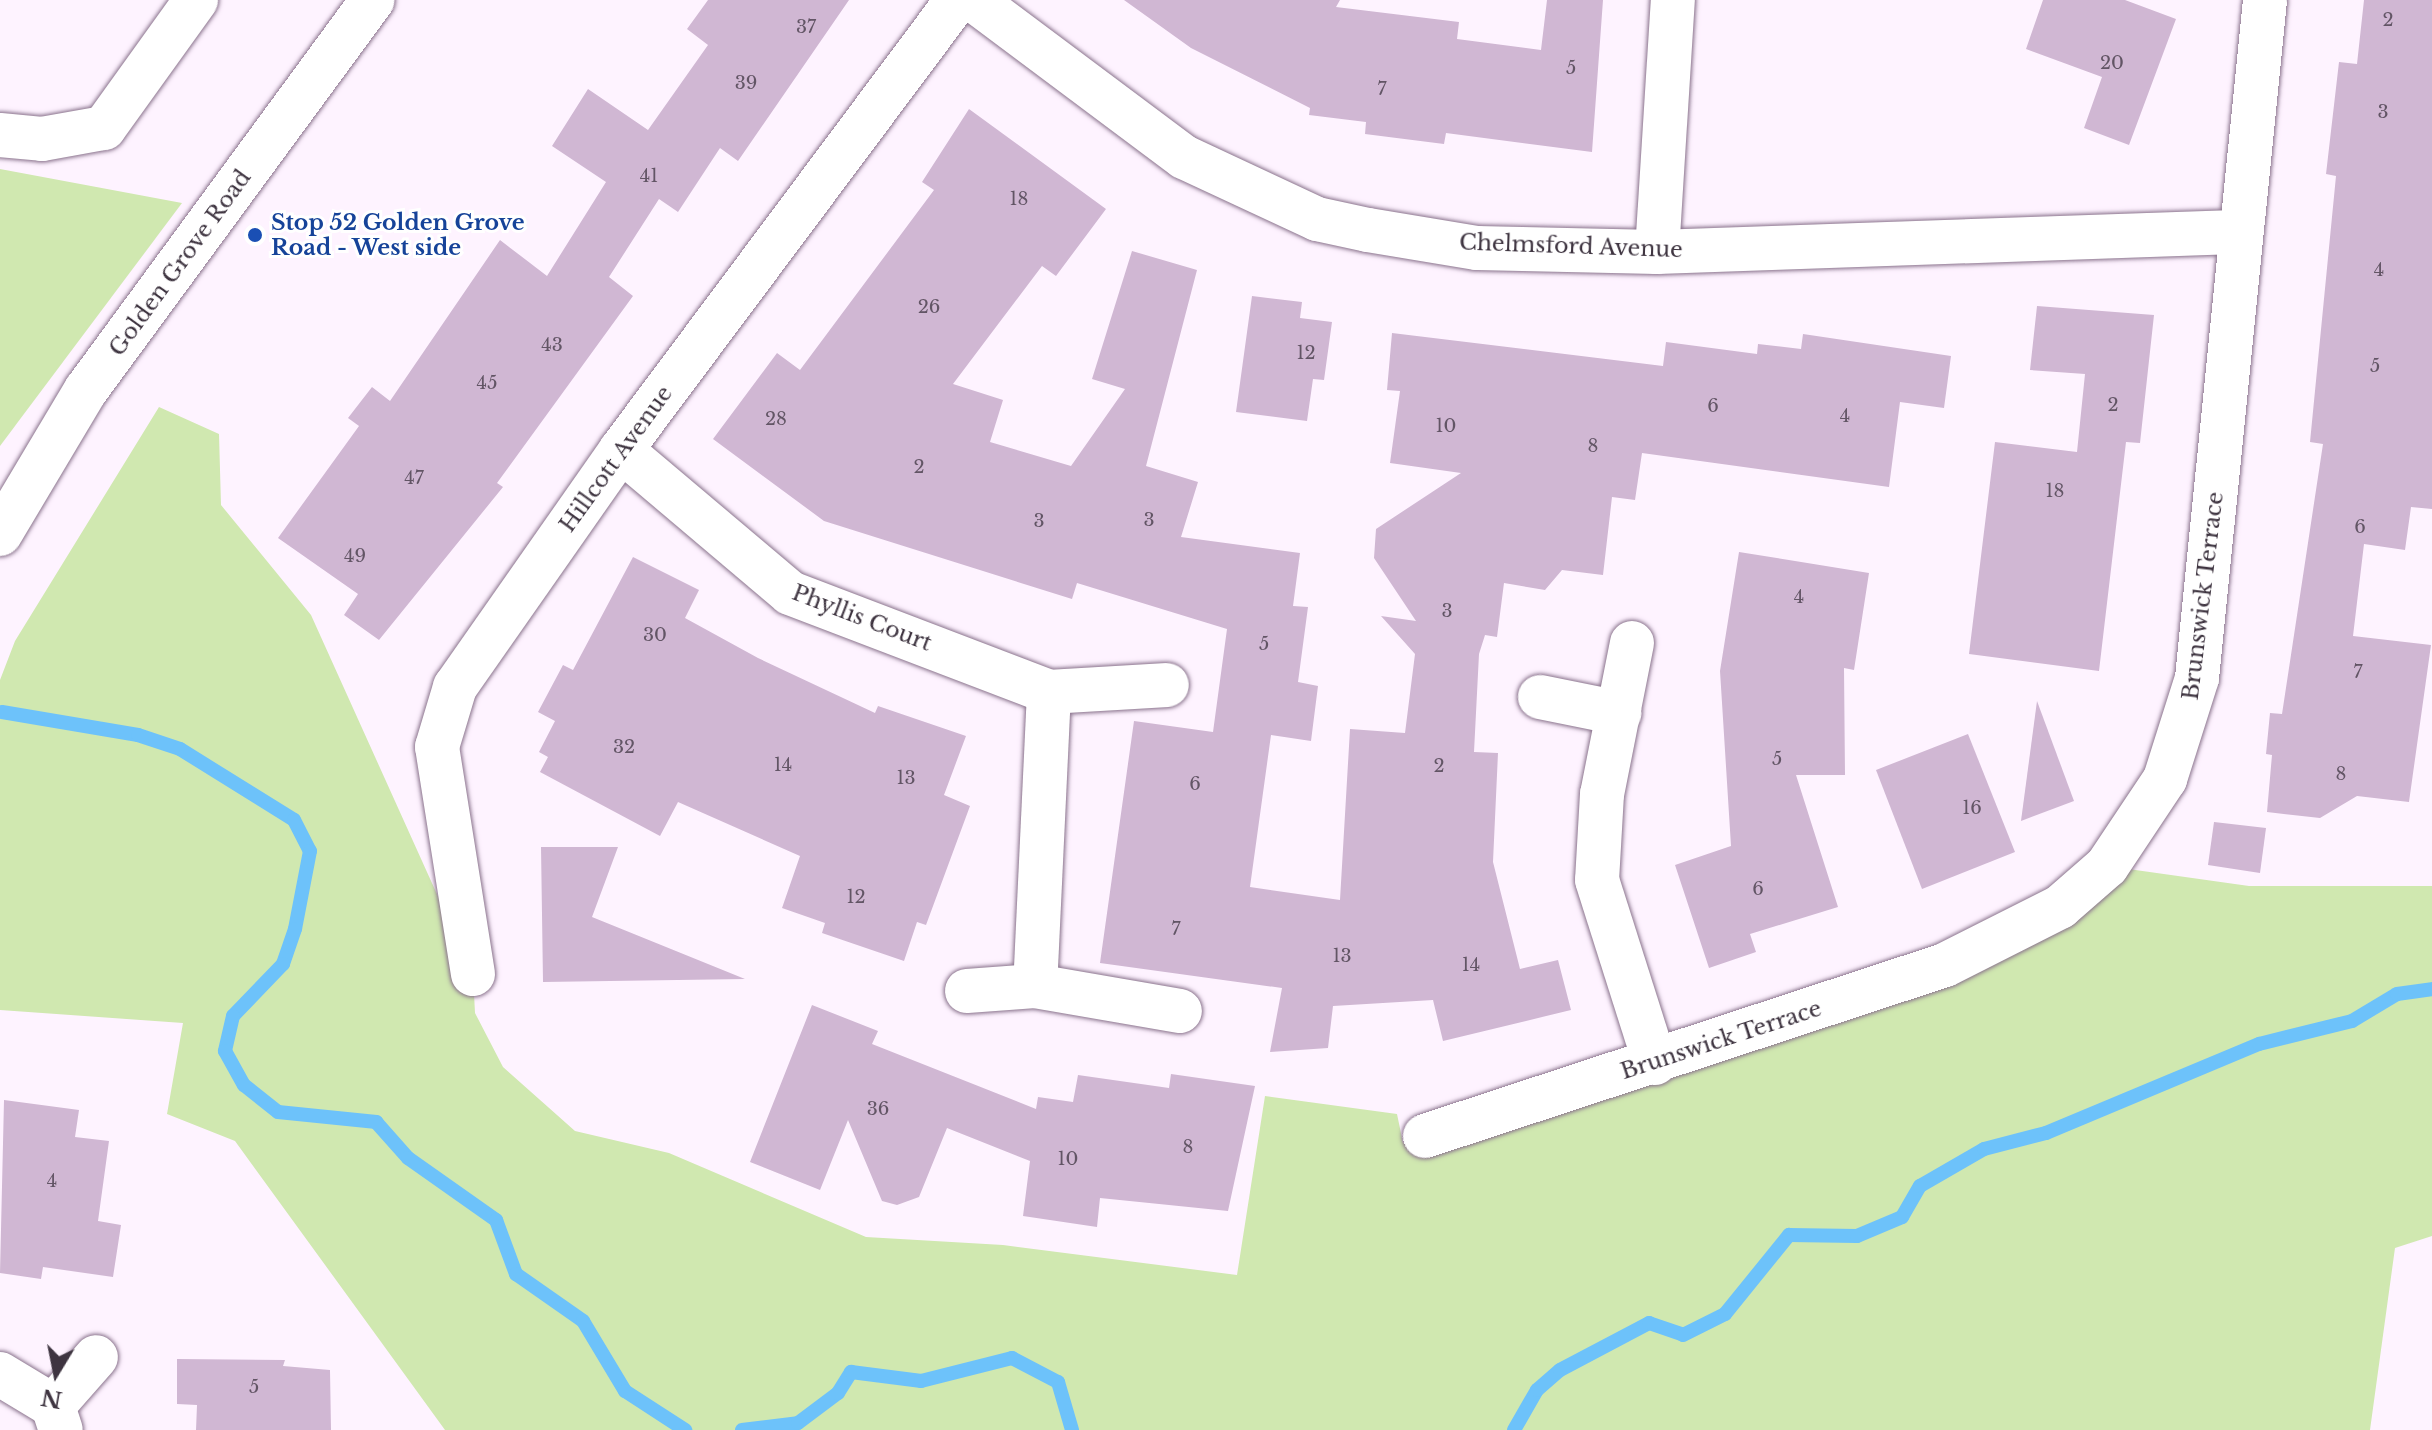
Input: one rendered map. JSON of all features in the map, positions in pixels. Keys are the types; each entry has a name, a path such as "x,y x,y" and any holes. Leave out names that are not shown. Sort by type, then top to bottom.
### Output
{"street":[{"path":"0,135 42,139 104,128 196,0"},
{"name":"Golden Grove Road","path":"0,534 86,390 372,0"},
{"name":"Hillcott Avenue","path":"473,974 439,776 443,715 468,664 621,450 957,0"},
{"name":"Chelmsford Avenue","path":"974,0 1184,157 1317,219 1477,248 1657,252 2236,232"},
{"path":"1657,252 1673,0"},
{"name":"Brunswick Terrace","path":"1425,1136 1655,1063 2014,934 2107,866 2165,779 2197,678 2236,232 2265,0"},
{"name":"Phyllis Court","path":"621,450 790,593 1049,692 1167,685"},
{"path":"1632,643 1602,794 1597,880 1655,1063"},
{"path":"1035,986 1049,692"},
{"path":"1540,697 1619,713"},
{"path":"967,991 1035,986 1180,1011"},
{"path":"0,1374 57,1418 96,1357"}],"green space":[{"path":"0,169 182,203 0,446"},
{"path":"159,407 219,434 221,505 311,615 473,974 475,1013 503,1067 575,1131 669,1153 866,1237 1003,1245 1237,1275 1265,1096 1397,1114 1403,1143 1945,965 2107,866 2249,886 2432,886 2432,1236 2395,1248 2370,1430 445,1430 235,1141 167,1114 183,1023 0,1010 0,680 15,641"}],"building":[{"path":"708,0 849,0 738,161 720,148 678,212 659,199 609,277 633,296 497,483 503,487 379,640 344,615 358,594 278,538 359,426 348,418 372,387 390,401 500,240 547,276 606,182 552,146 588,89 648,130 708,45 687,29"},
{"path":"1124,0 1340,0 1336,7 1459,22 1457,39 1541,50 1547,0 1603,0 1592,152 1446,133 1444,144 1365,134 1366,122 1309,115 1310,108 1191,48"},
{"path":"2043,0 2125,0 2176,19 2129,145 2084,128 2102,77 2026,49"},
{"path":"2364,0 2432,0 2432,509 2411,507 2405,550 2364,544 2353,636 2431,645 2409,802 2357,796 2320,818 2267,812 2272,755 2266,754 2270,713 2282,714 2323,444 2310,442 2336,176 2326,174 2339,62 2357,64"},
{"path":"969,109 1106,209 1056,276 1042,266 953,384 1003,400 990,442 1071,466 1125,389 1092,379 1132,251 1197,270 1146,466 1198,482 1181,537 1300,553 1293,606 1308,607 1298,682 1318,686 1311,741 1271,735 1250,887 1340,900 1350,729 1405,733 1415,654 1381,616 1416,621 1374,558 1376,529 1461,473 1390,463 1400,391 1387,390 1392,333 1663,366 1666,342 1757,354 1758,344 1801,349 1803,334 1951,356 1944,408 1900,402 1889,487 1642,453 1635,500 1612,497 1603,575 1562,570 1545,590 1504,583 1497,637 1485,635 1479,654 1474,752 1498,753 1493,862 1520,969 1558,960 1571,1010 1443,1041 1433,1000 1333,1006 1328,1048 1270,1052 1282,988 1100,963 1134,721 1213,732 1227,629 1077,583 1072,599 824,521 713,439 777,353 800,370 934,190 922,182"},
{"path":"1252,296 1302,302 1300,318 1332,322 1324,380 1313,379 1307,421 1236,412"},
{"path":"2037,306 2154,315 2140,443 2126,442 2099,671 1969,654 1995,442 2077,452 2085,374 2030,370"},
{"path":"1739,552 1869,573 1854,670 1844,668 1845,775 1796,775 1838,907 1750,934 1756,952 1709,968 1675,865 1731,846 1720,671"},
{"path":"633,557 699,590 685,618 758,658 875,713 878,706 966,736 944,795 970,806 926,925 917,922 904,961 822,933 825,923 782,908 800,856 678,802 660,836 540,772 548,757 539,752 555,721 538,712 563,665 573,670"},
{"path":"2037,701 2074,801 2021,821"},
{"path":"1968,734 2015,852 1922,889 1876,770"},
{"path":"2214,822 2266,828 2260,873 2208,865"},
{"path":"541,847 618,847 592,917 745,979 543,982"},
{"path":"812,1005 878,1031 872,1044 1036,1109 1038,1097 1073,1102 1078,1075 1169,1088 1171,1074 1255,1086 1228,1211 1100,1198 1097,1227 1023,1216 1030,1161 947,1128 919,1197 897,1205 882,1201 848,1120 820,1190 750,1162"},
{"path":"4,1100 79,1110 75,1137 109,1141 98,1221 121,1225 113,1277 43,1267 41,1279 0,1273"},
{"path":"177,1359 285,1360 283,1366 330,1370 331,1430 196,1430 197,1405 177,1404"}],"waterway":[{"path":"2,712 138,735 180,749 294,820 310,851 295,929 283,964 233,1016 225,1051 244,1085 278,1112 376,1122 408,1158 496,1220 516,1274 583,1321 625,1391 685,1430"},
{"path":"1514,1430 1537,1390 1560,1370 1649,1323 1683,1335 1725,1314 1789,1235 1857,1236 1902,1217 1920,1186 1984,1149 2046,1133 2259,1044 2352,1021 2397,994 2432,989"},
{"path":"742,1430 798,1423 838,1393 851,1372 921,1381 1012,1358 1058,1382 1072,1430"}],"place":[{"name":"Stop 52 Golden Grove Road - West side","path":"255,235"}]}
